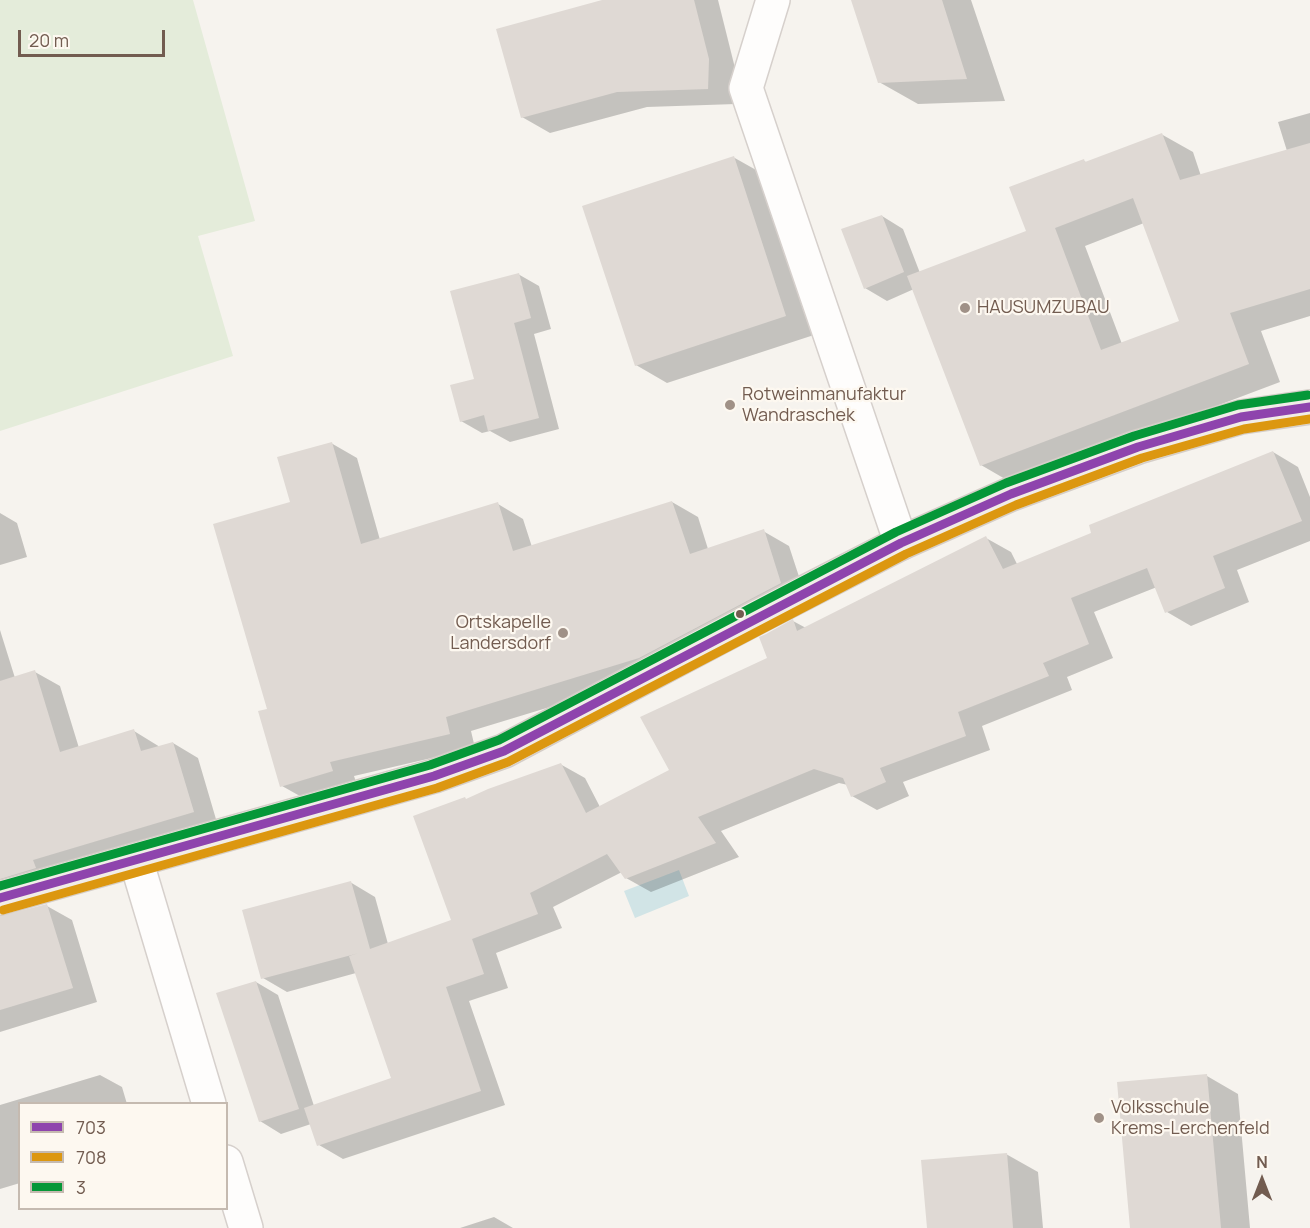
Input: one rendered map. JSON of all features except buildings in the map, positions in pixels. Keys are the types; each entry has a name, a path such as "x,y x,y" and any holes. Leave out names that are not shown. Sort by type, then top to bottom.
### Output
{"main road":[{"path":"0,898 434,776 504,751 901,543 1011,494 1138,447 1241,417 1310,407"}],"lane":[{"path":"773,0 746,88 901,543"},
{"path":"136,860 208,1102"},
{"path":"228,1169 246,1228"}],"green space":[{"path":"0,0 193,0 255,221 198,236 233,356 0,431"}],"shaded area":[{"path":"679,870 689,896 635,918 624,891"}],"transit line":[{"name":"3","path":"0,886 430,765 499,740 896,532 1006,483 1134,436 1238,405 1308,395"},
{"name":"703","path":"0,898 434,776 504,751 901,543 1011,494 1138,447 1241,417 1310,407"},
{"name":"708","path":"3,910 437,788 508,762 906,554 1016,505 1142,458 1244,429 1310,419"}],"place":[{"name":"HAUSUMZUBAU","path":"965,308"},
{"name":"Rotweinmanufaktur Wandraschek","path":"730,405"},
{"name":"Ortskapelle Landersdorf","path":"563,633"},
{"name":"Volksschule Krems-Lerchenfeld","path":"1099,1118"}]}
